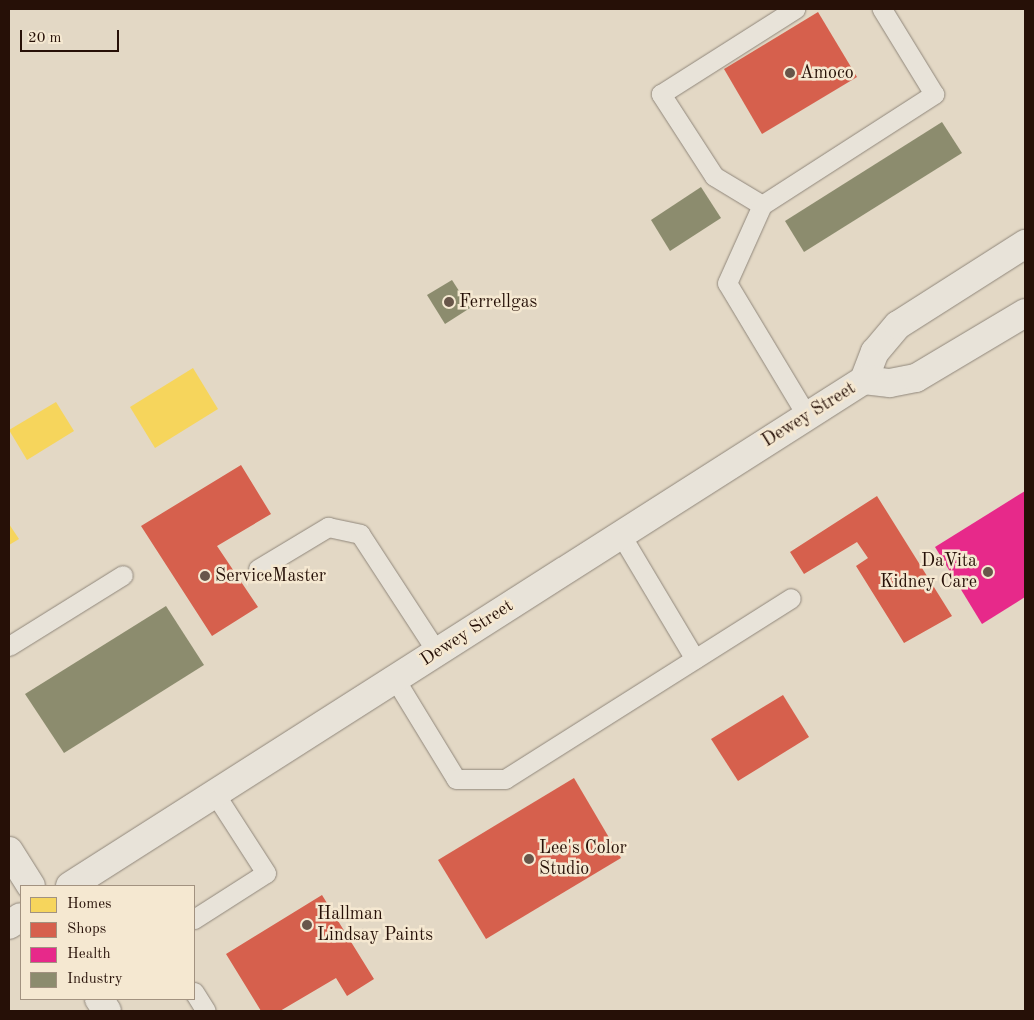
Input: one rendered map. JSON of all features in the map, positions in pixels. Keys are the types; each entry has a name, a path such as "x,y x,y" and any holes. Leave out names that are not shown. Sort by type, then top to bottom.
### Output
{"street":[{"name":"Dewey Street","path":"72,885 864,380 875,352 898,325 1025,244"},
{"name":"Dewey Street","path":"864,380 890,383 916,378 1025,314"},
{"path":"9,851 30,885"},
{"path":"9,925 20,918"},
{"path":"100,1000 107,1011"}],"lane":[{"path":"762,205 714,176 660,94 795,9"},
{"path":"807,416 727,283 762,205 934,94 882,9"},
{"path":"258,569 328,527 360,534 437,652"},
{"path":"621,535 695,659"},
{"path":"9,646 123,575"},
{"path":"395,679 456,779 505,779 791,598"},
{"path":"195,918 266,873 215,794"},
{"path":"195,994 206,1011"}],"building: Homes":[{"path":"193,368 218,409 155,448 130,407"},
{"path":"56,402 74,431 27,460 9,430"},
{"path":"9,524 19,539 9,545"}],"building: Shops":[{"name":"Amoco","path":"818,12 857,77 762,134 724,69"},
{"name":"ServiceMaster","path":"241,465 271,514 217,546 258,607 212,636 141,526"},
{"path":"877,496 952,616 904,643 856,566 868,558 857,542 804,574 790,552"},
{"path":"783,695 809,737 738,781 711,739"},
{"name":"Lee's Color Studio","path":"574,778 621,858 486,939 438,860"},
{"name":"Hallman Lindsay Paints","path":"322,895 374,979 347,996 336,978 280,1011 261,1011 226,954"}],"building: Health":[{"name":"DaVita Kidney Care","path":"1025,491 1025,597 982,624 935,547"}],"building: Industry":[{"path":"942,122 962,153 804,252 785,221"},
{"path":"701,187 721,218 670,251 651,220"},
{"name":"Ferrellgas","path":"452,280 470,308 445,324 427,295"},
{"path":"166,606 204,665 64,753 25,694"}],"place":[{"name":"Amoco","path":"790,73"},
{"name":"Ferrellgas","path":"449,302"},
{"name":"DaVita Kidney Care","path":"988,572"},
{"name":"ServiceMaster","path":"205,576"},
{"name":"Lee's Color Studio","path":"529,859"},
{"name":"Hallman Lindsay Paints","path":"307,925"}]}
